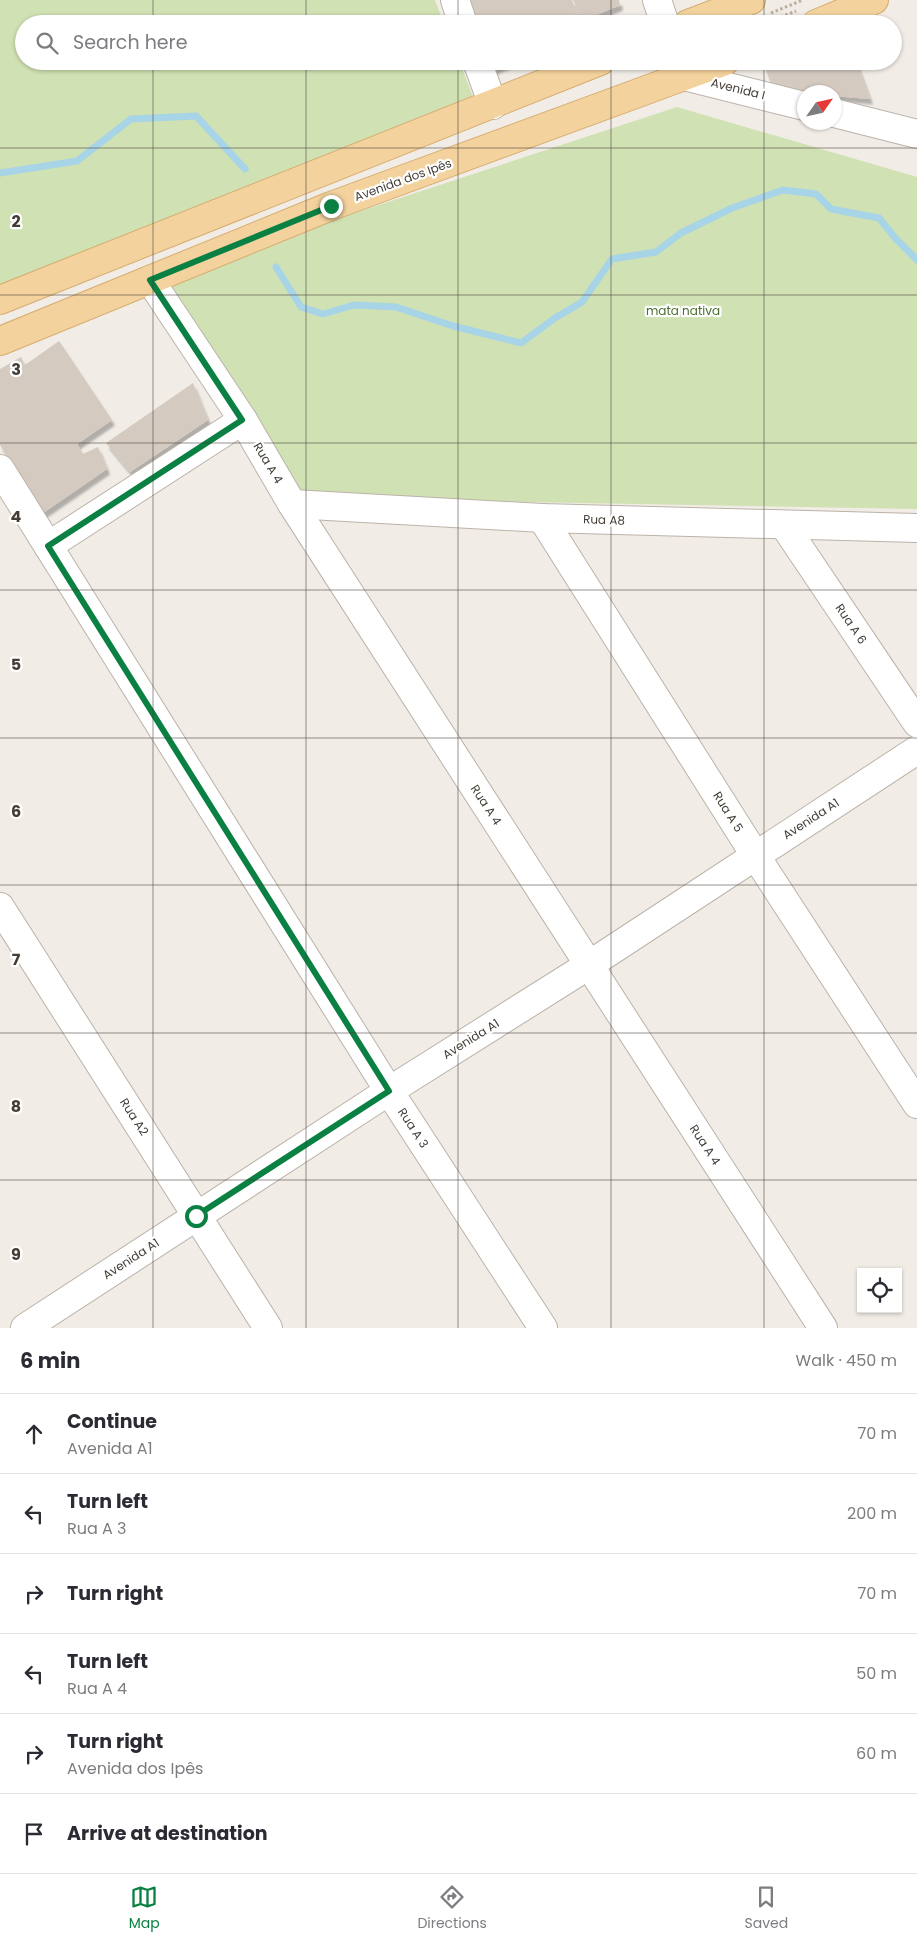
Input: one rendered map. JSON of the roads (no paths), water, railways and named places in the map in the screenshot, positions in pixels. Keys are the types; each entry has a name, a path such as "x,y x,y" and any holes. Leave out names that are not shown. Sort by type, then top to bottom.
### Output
{"main road":[{"path":"711,15 750,0"},
{"path":"838,15 874,0"},
{"path":"0,300 578,70"},
{"name":"Avenida dos Ipês","path":"0,341 331,206 681,70"}],"street":[{"path":"455,0 460,15"},
{"path":"657,0 662,15"},
{"path":"480,70 493,105"},
{"name":"Avenida I","path":"687,70 797,104"},
{"path":"842,115 917,134"},
{"name":"Rua A 4","path":"150,280 242,420 292,504 823,1328"},
{"path":"48,546 242,420"},
{"name":"Rua A 3","path":"0,469 389,1091 543,1328"},
{"name":"Rua A8","path":"292,504 542,518 917,528"},
{"name":"Rua A 5","path":"542,518 755,855 917,1104"},
{"name":"Rua A 6","path":"784,525 917,723"},
{"name":"Avenida A1","path":"25,1328 389,1091 589,965 917,750"},
{"name":"Rua A2","path":"0,907 268,1328"}],"waterway":[{"path":"0,173 77,161 131,119 196,116 245,169"},
{"path":"276,267 301,307 323,314 354,305 396,307 453,326 521,343 555,318 582,302 612,259 656,252 681,233 732,208 783,190 816,194 831,209 879,218 917,260"}],"park label":[{"name":"mata nativa","path":"683,311"}]}
